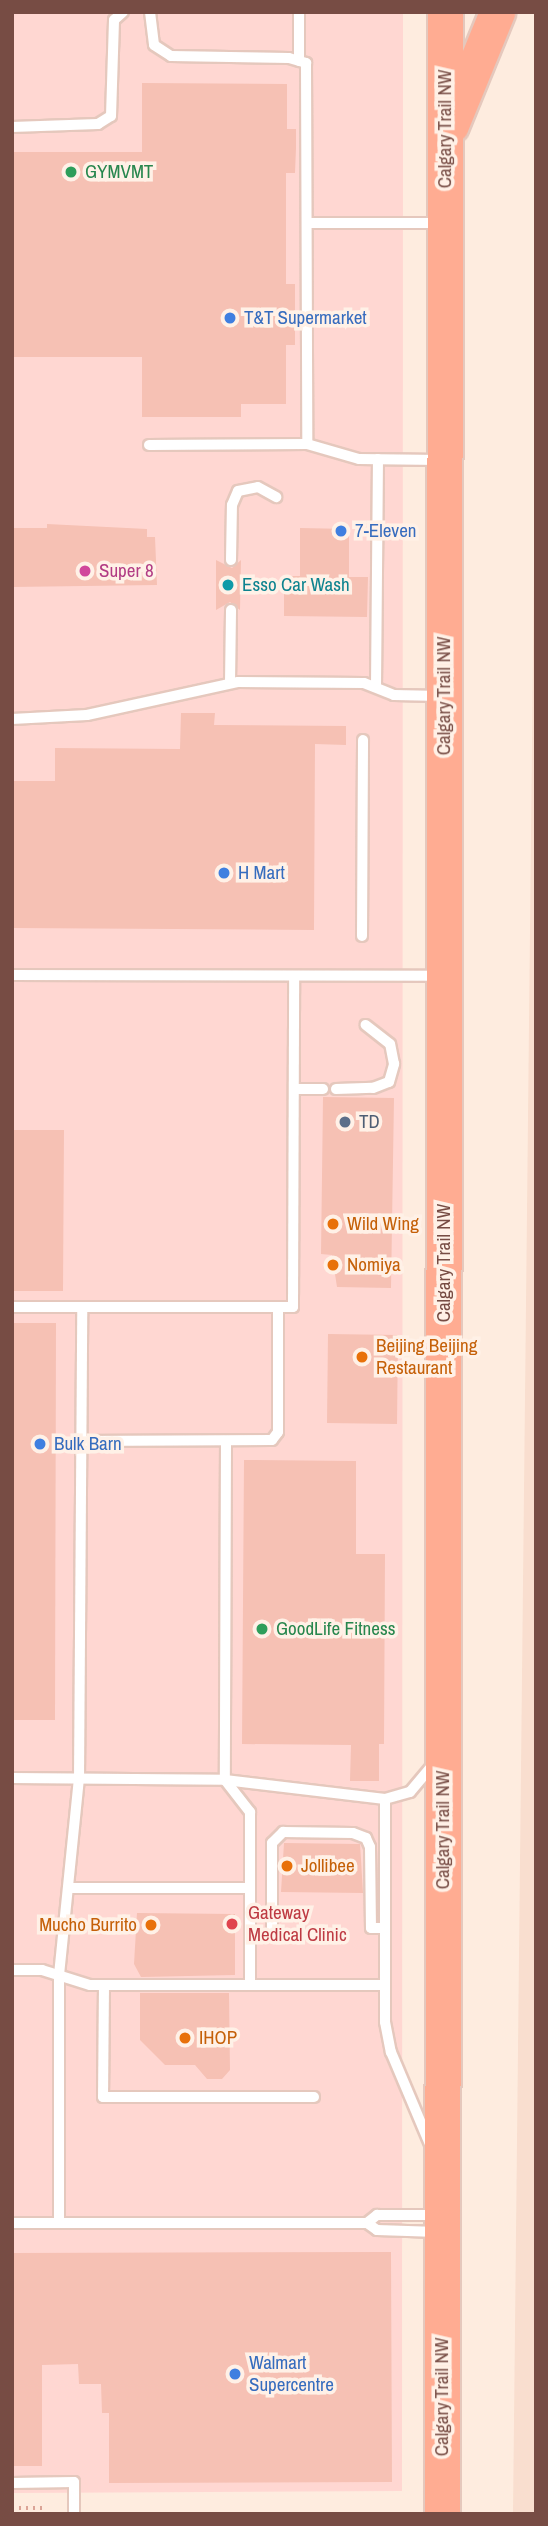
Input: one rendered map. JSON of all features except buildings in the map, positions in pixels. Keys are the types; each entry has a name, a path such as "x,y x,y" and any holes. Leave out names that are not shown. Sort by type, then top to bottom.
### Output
{"highway":[{"name":"Calgary Trail NW","path":"442,2514 445,12"},
{"path":"445,138 497,12"}],"lane":[{"path":"12,127 98,124 111,116 114,20 123,12"},
{"path":"150,12 154,45 171,56 306,63 307,444"},
{"path":"299,12 299,61"},
{"path":"308,223 445,223"},
{"path":"149,444 307,444 359,459 445,460"},
{"path":"376,686 378,459"},
{"path":"231,560 232,505 238,491 258,487 276,497"},
{"path":"230,683 231,610"},
{"path":"12,719 88,716 230,683 376,686 394,695 444,696"},
{"path":"362,936 363,740"},
{"path":"12,975 445,976"},
{"path":"12,1307 293,1307 294,975"},
{"path":"336,1089 373,1088 389,1082 393,1074 390,1044 366,1025"},
{"path":"293,1089 323,1089"},
{"path":"59,2223 59,1975 79,1778 82,1307"},
{"path":"82,1441 267,1442 278,1432 278,1307"},
{"path":"226,1442 225,1780 250,1812 250,1985"},
{"path":"12,1778 225,1780 385,1799 416,1788 443,1744"},
{"path":"385,1799 384,1985 391,2052 442,2176"},
{"path":"272,1928 272,1843 277,1833 361,1833 370,1847 371,1928 385,1928"},
{"path":"68,1888 250,1888"},
{"path":"12,1970 59,1975 104,1985 384,1985"},
{"path":"104,1985 103,2097 314,2097"},
{"path":"367,2223 377,2215 442,2223"},
{"path":"12,2223 367,2223 377,2230 442,2223"},
{"path":"12,2483 74,2482 74,2514"}],"path":[{"path":"12,2508 45,2508"}],"shaded area":[{"path":"12,12 403,12 402,2491 12,2493"},
{"path":"534,560 536,2514 513,2514"}],"place":[{"name":"GYMVMT","path":"71,172"},
{"name":"T&T Supermarket","path":"230,318"},
{"name":"7-Eleven","path":"341,531"},
{"name":"Super 8","path":"85,571"},
{"name":"Esso Car Wash","path":"228,585"},
{"name":"H Mart","path":"224,873"},
{"name":"TD","path":"345,1122"},
{"name":"Wild Wing","path":"333,1224"},
{"name":"Nomiya","path":"333,1265"},
{"name":"Beijing Beijing Restaurant","path":"362,1357"},
{"name":"Bulk Barn","path":"40,1444"},
{"name":"GoodLife Fitness","path":"262,1629"},
{"name":"Jollibee","path":"287,1866"},
{"name":"Gateway Medical Clinic","path":"232,1924"},
{"name":"Mucho Burrito","path":"151,1925"},
{"name":"IHOP","path":"185,2038"},
{"name":"Walmart Supercentre","path":"235,2374"}]}
